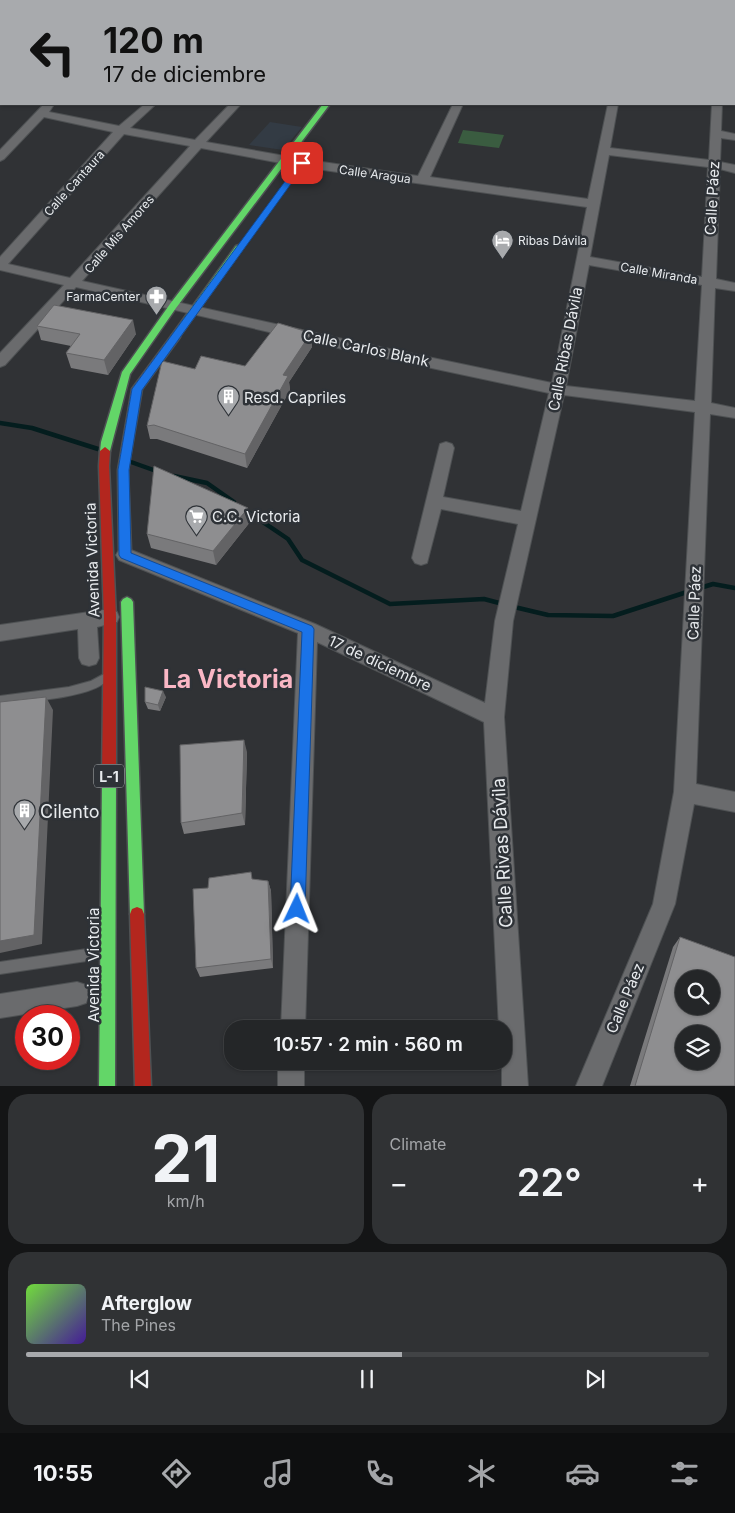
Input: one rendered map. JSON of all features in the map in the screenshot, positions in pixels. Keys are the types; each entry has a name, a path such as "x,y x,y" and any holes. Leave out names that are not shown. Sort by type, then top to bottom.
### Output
{"main road":[{"name":"Avenida Victoria","path":"107,1086 110,617 104,466 106,442 125,374 173,306 325,105"},
{"path":"125,560 124,470 126,446 137,389 245,241"},
{"name":"L-1","path":"126,594 143,1086"}],"street":[{"path":"0,157 49,105"},
{"name":"Calle Cantaura","path":"0,265 122,130 150,105"},
{"name":"Calle Mis Amores","path":"0,362 75,283 197,145 235,105"},
{"path":"422,180 458,105"},
{"name":"Calle Ríbas Dávila","path":"504,622 558,389 612,105"},
{"name":"Calle Páez","path":"588,1086 664,904 685,792 717,105"},
{"name":"Calle Aragua","path":"40,113 197,145 302,163 594,204"},
{"path":"715,133 735,137"},
{"path":"603,152 714,164 735,169"},
{"name":"Calle Miranda","path":"582,260 735,286"},
{"name":"Calle Carlos Blank","path":"0,265 173,306 558,389 702,406 735,413"},
{"path":"421,558 446,448"},
{"path":"434,501 527,519"},
{"name":"17 de diciembre","path":"125,560 308,629 494,717"},
{"path":"0,633 110,617"},
{"path":"87,620 88,658"},
{"name":"Calle Rivas Dávila","path":"504,622 494,717 515,1086"},
{"path":"293,1020 308,629"},
{"path":"685,792 735,802"},
{"path":"0,1006 77,994"},
{"path":"291,1086 292,1070"}],"lane":[{"path":"0,700 74,691 96,684 109,674"},
{"path":"0,968 108,952"}],"shaded area":[{"path":"270,122 302,127 283,150 249,145"}],"green space":[{"path":"463,130 504,135 499,148 458,143"}],"building":[{"path":"54,305 133,320 104,360 66,353 80,334 37,326"},
{"path":"278,323 311,333 283,375 288,376 245,454 154,425 147,426 162,361 195,369 201,356 245,366"},
{"name":"C.C. Victoria","path":"154,466 248,508 213,551 147,534"},
{"path":"145,687 163,691 158,705 145,702"},
{"name":"Cilento","path":"46,697 34,935 0,941 0,702"},
{"path":"244,740 242,813 181,823 180,745"},
{"path":"251,872 252,879 268,881 271,959 196,968 193,889 208,888 209,878"},
{"path":"680,937 735,957 735,1086 635,1086"}],"waterway":[{"path":"0,423 32,428 98,449"},
{"path":"131,462 159,472"},
{"path":"174,476 207,483 234,502"},
{"path":"245,510 288,539 302,560 390,604 484,599 503,604"},
{"path":"700,588 713,584 735,588"},
{"path":"510,606 548,615 613,616 690,591"}],"traffic: fast":[{"path":"105,451 125,374 173,306 325,105"},
{"path":"175,337 239,248"},
{"path":"127,602 137,914"},
{"path":"107,1086 109,780"}],"traffic: slow":[{"path":"125,550 123,470 137,389 175,337"}],"traffic: jam":[{"path":"105,451 110,617 109,780"},
{"path":"137,914 143,1086"}],"place":[{"name":"Ribas Dávila","path":"502,259"},
{"name":"FarmaCenter","path":"156,315"},
{"name":"Resd. Capriles","path":"228,416"},
{"name":"C.C. Victoria","path":"196,535"},
{"name":"Cilento","path":"24,830"}],"district":[{"name":"La Victoria","path":"228,679"}],"route":[{"path":"297,909 308,629 125,555 124,470 126,446 137,389 302,163"}]}
